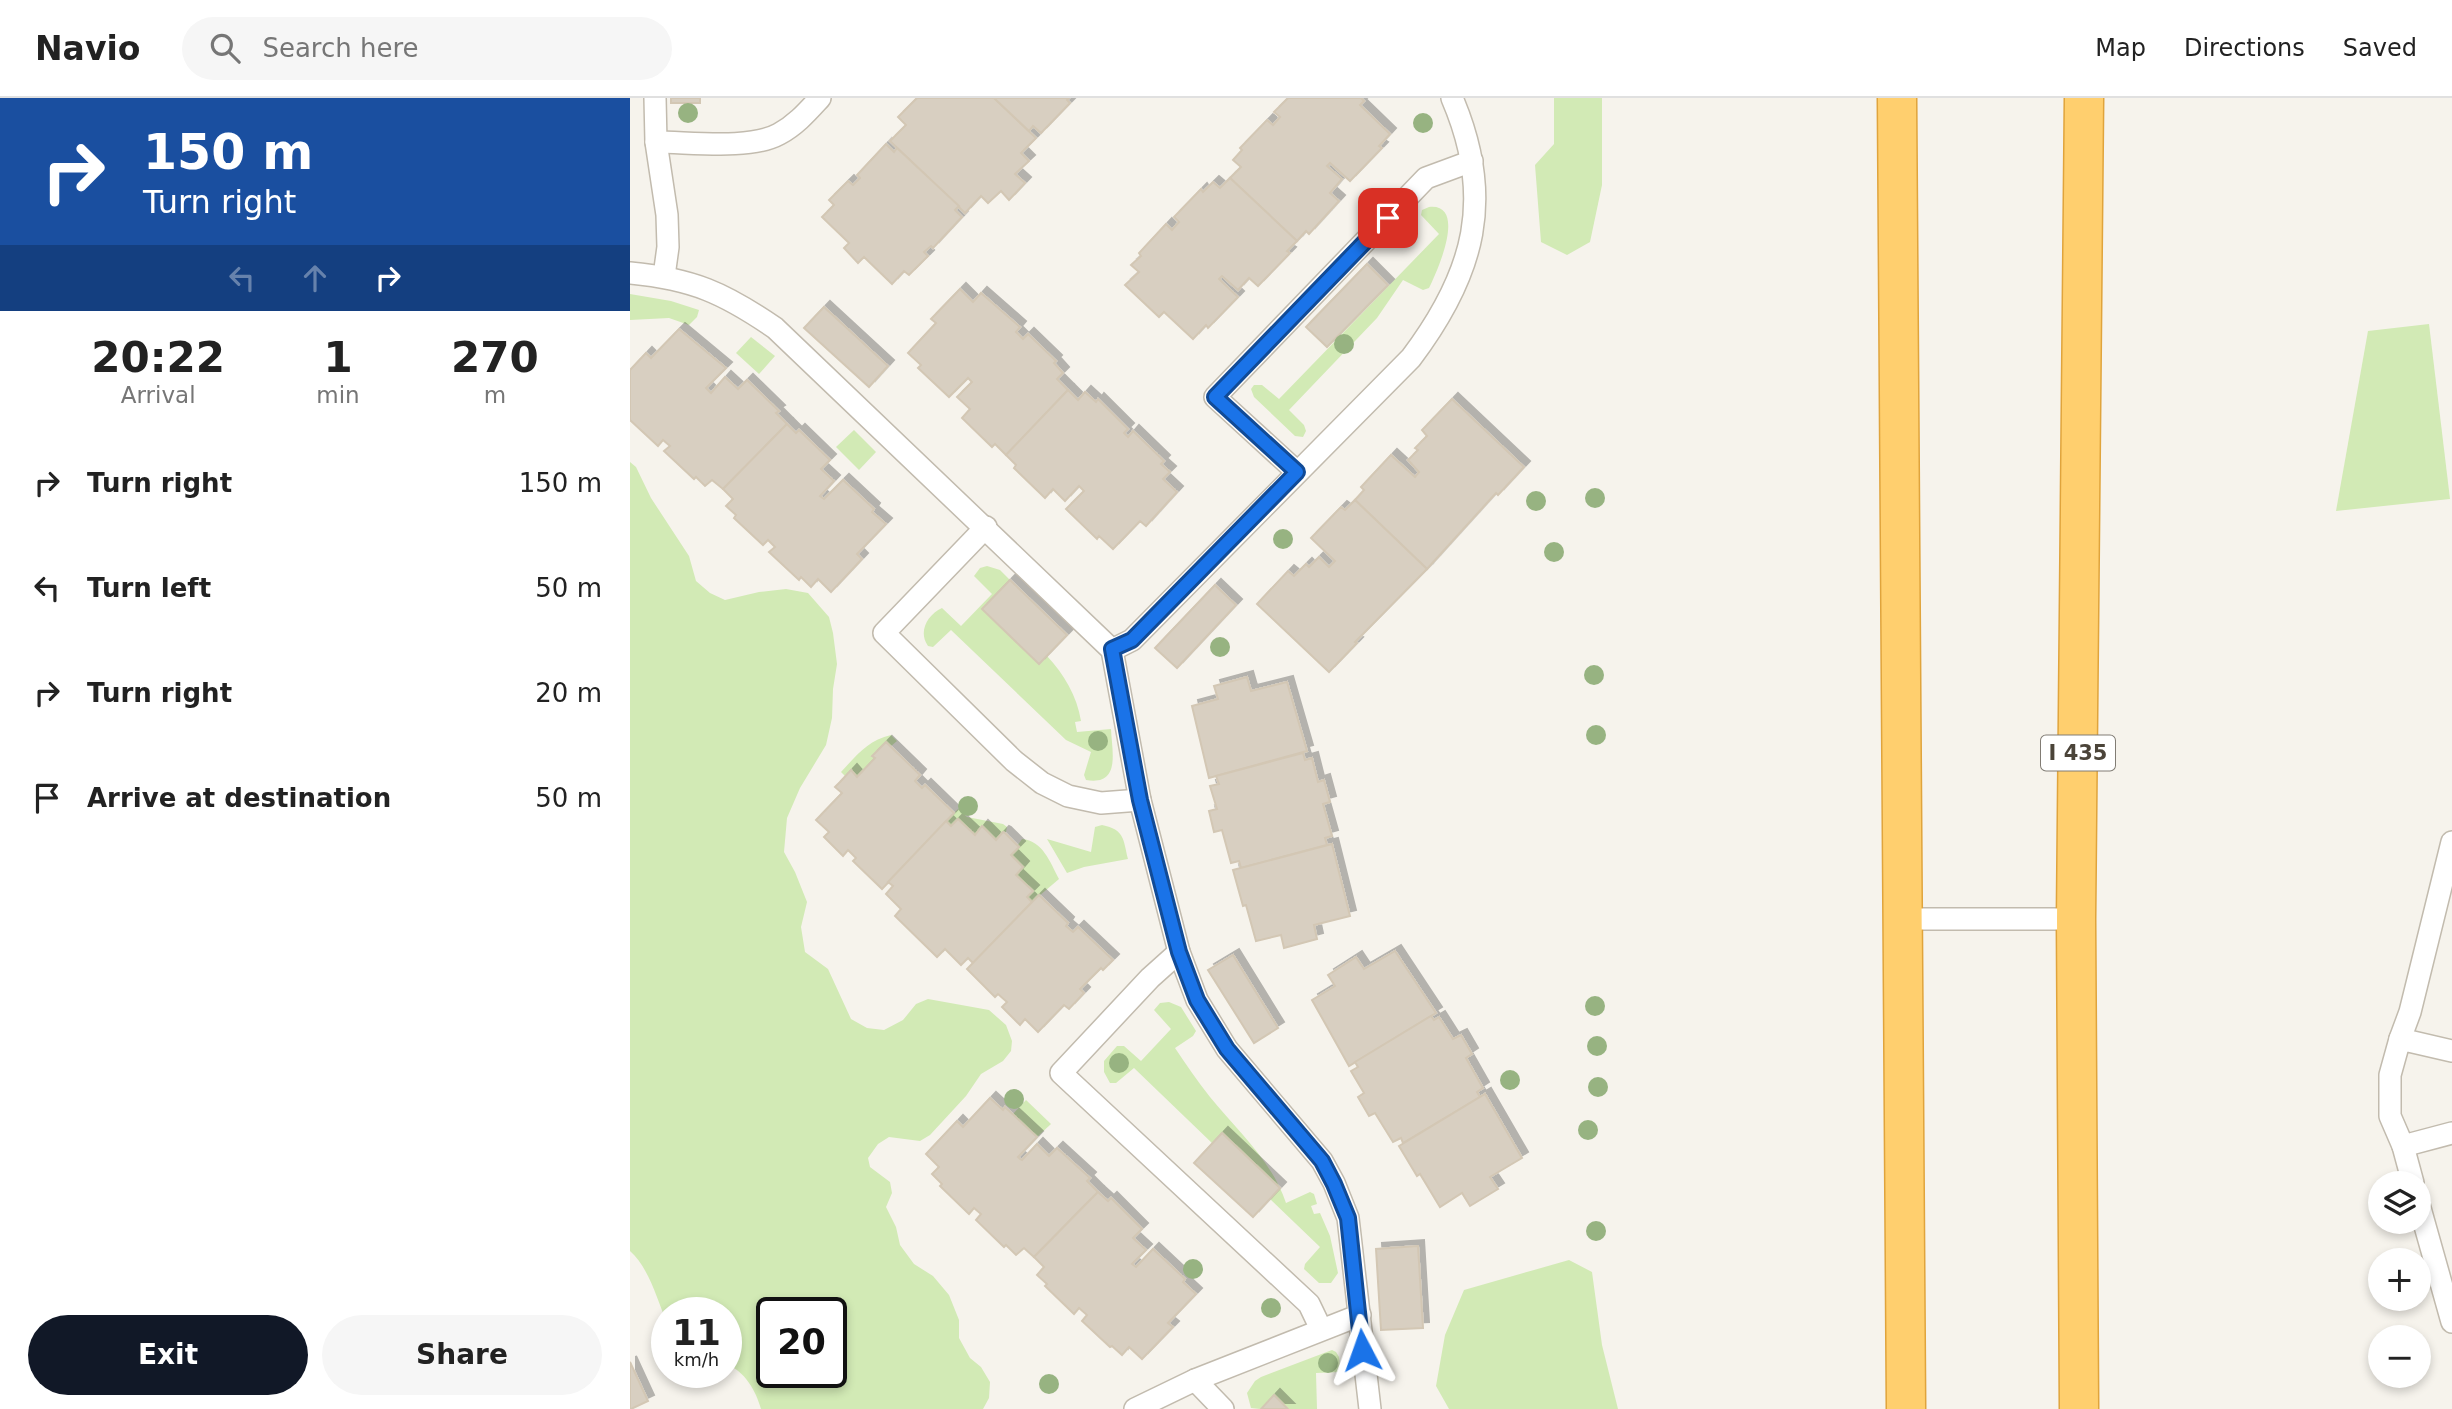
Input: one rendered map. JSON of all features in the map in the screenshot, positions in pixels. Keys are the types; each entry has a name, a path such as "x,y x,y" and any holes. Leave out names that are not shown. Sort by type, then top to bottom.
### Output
{"highway":[{"path":"1897,98 1906,1409"},
{"name":"I 435","path":"2079,1409 2076,919 2084,98"}],"lane":[{"path":"655,98 656,142 667,215 668,247 664,276"},
{"path":"656,142 754,143 778,134 800,120 820,98"},
{"path":"1112,649 1132,640 1411,358 1435,327 1456,284 1471,239 1476,202 1466,131 1452,98"},
{"path":"1297,472 1215,397 1426,178 1472,161"},
{"path":"630,273 664,276 705,287 742,306 775,328 1112,649 1140,800 1179,952 1197,1000 1227,1049 1322,1161 1348,1218 1370,1409"},
{"path":"986,527 884,632 1014,761 1042,783 1068,796 1101,803 1140,800"},
{"path":"2410,1171 2390,1116 2390,1075 2410,1012 2452,842"},
{"path":"1902,919 2076,919"},
{"path":"1179,952 1150,978 1061,1073 1309,1304 1321,1329"},
{"path":"2400,1039 2452,1051"},
{"path":"2403,1146 2452,1133"},
{"path":"2427,1234 2452,1322"},
{"path":"1135,1409 1195,1380 1360,1315"},
{"path":"1195,1380 1223,1409"}],"green space":[{"path":"1554,98 1602,98 1602,185 1590,242 1567,255 1541,242 1535,165 1554,144"},
{"path":"1429,207 1441,209 1447,216 1448,227 1443,254 1429,288 1423,290 1403,280 1377,318 1289,410 1304,425 1306,431 1303,437 1295,436 1254,397 1251,389 1254,385 1262,385 1279,399 1439,234 1421,215 1422,210"},
{"path":"630,294 671,301 699,310 697,317 689,325 669,318 630,320"},
{"path":"2429,324 2450,499 2336,511 2368,331"},
{"path":"751,337 775,356 759,374 736,353"},
{"path":"854,430 876,452 859,470 836,447"},
{"path":"630,462 636,467 651,498 689,556 696,581 710,593 725,600 786,589 808,593 829,617 837,664 832,718 826,745 800,788 787,818 784,852 807,902 801,927 805,952 828,969 851,1019 867,1028 884,1030 903,1020 916,1004 928,999 989,1010 1006,1025 1012,1041 1011,1051 1003,1061 981,1074 966,1096 930,1135 920,1141 889,1137 878,1144 868,1158 870,1167 890,1182 892,1193 886,1207 896,1227 900,1245 914,1264 933,1276 949,1295 959,1320 959,1338 970,1358 981,1367 990,1382 989,1398 983,1409 761,1409 749,1382 742,1374 742,1297 657,1297 637,1258 630,1251"},
{"path":"987,566 1000,570 1010,580 982,609 1040,663 1047,656 1059,670 1073,694 1079,712 1081,721 1075,722 1077,732 1111,729 1113,757 1110,773 1105,778 1086,780 1084,775 1091,752 1066,740 951,630 933,647 928,646 925,641 924,630 928,619 937,611 942,608 961,626 992,594 974,576 980,568"},
{"path":"891,735 897,741 891,746 885,742 873,755 875,758 857,777 851,771 845,776 841,772 869,745"},
{"path":"958,809 967,817 1003,824 1007,827 1006,832 996,840 982,827 975,835 958,820 951,826 946,821"},
{"path":"1095,827 1110,827 1122,836 1128,859 1067,873 1047,839 1091,852"},
{"path":"1022,839 1041,848 1059,879 1032,902 1027,897 1033,890 1016,875 1023,867 1011,855"},
{"path":"1169,1002 1181,1007 1196,1031 1175,1048 1205,1091 1263,1160 1280,1188 1223,1133 1213,1144 1134,1068 1116,1083 1110,1083 1104,1072 1104,1061 1117,1046 1124,1046 1141,1061 1171,1029 1154,1010 1160,1003"},
{"path":"1026,1100 1051,1124 1037,1137 1013,1114"},
{"path":"1280,1188 1286,1203 1310,1192 1314,1194 1317,1204 1311,1206 1314,1214 1320,1213 1330,1236 1338,1273 1331,1283 1319,1283 1304,1269 1305,1264 1320,1247 1270,1199"},
{"path":"1569,1260 1592,1272 1602,1345 1618,1409 1449,1409 1436,1386 1445,1335 1464,1290"},
{"path":"1332,1350 1339,1357 1341,1372 1316,1373 1317,1409 1289,1409 1274,1395 1260,1409 1251,1408 1247,1393 1255,1381"}],"building":[{"path":"671,98 700,98 700,103 671,103"},
{"path":"917,98 994,98 1036,138 1021,153 1029,161 1015,174 1025,183 1009,200 1001,191 988,203 981,196 965,213 890,141 906,125 898,117"},
{"path":"994,98 1069,98 1067,100 1070,103 1041,133 1033,126 1029,131"},
{"path":"1288,98 1361,98 1364,101 1360,105 1390,134 1379,146 1382,148 1350,181 1330,163 1327,166 1342,179 1330,193 1339,201 1309,234 1306,231 1297,241 1230,178 1241,167 1233,160 1242,150 1240,148 1267,120 1273,125 1280,117 1274,112"},
{"path":"886,144 894,152 897,148 959,206 955,210 962,217 933,248 931,246 924,252 928,256 909,275 904,271 892,284 864,257 858,263 844,248 849,243 822,217 834,205 829,200 848,181 853,185 860,178 857,175"},
{"path":"1230,178 1297,241 1287,251 1290,253 1258,286 1249,278 1238,290 1222,276 1219,279 1238,297 1208,328 1206,325 1193,339 1164,312 1159,317 1125,285 1139,272 1131,265 1141,256 1139,253 1166,224 1172,230 1179,222 1174,217 1201,189 1203,192 1213,182 1220,188"},
{"path":"1367,264 1388,285 1327,347 1306,327"},
{"path":"960,289 973,302 981,293 1020,327 1016,332 1023,339 1028,334 1056,361 1054,363 1063,373 1057,379 1068,390 1006,455 995,444 992,447 962,418 970,409 957,397 972,382 968,378 949,397 918,368 921,365 908,353 936,323 931,319"},
{"path":"824,307 888,366 869,387 804,328"},
{"path":"679,329 726,368 706,388 711,393 725,377 738,389 747,380 779,411 776,413 787,424 723,489 712,480 705,486 696,477 694,479 664,451 670,446 663,440 658,446 630,420 630,370 646,353 651,358"},
{"path":"1068,390 1078,400 1085,392 1096,402 1098,399 1128,429 1124,433 1128,437 1133,431 1164,461 1161,464 1170,472 1163,479 1177,492 1146,526 1140,521 1113,549 1099,536 1097,539 1066,509 1084,491 1079,486 1065,501 1053,489 1045,498 1014,468 1016,465 1006,455"},
{"path":"1452,399 1524,467 1498,495 1496,493 1427,569 1355,500 1364,490 1361,487 1391,455 1415,477 1419,472 1408,460 1427,436 1422,430"},
{"path":"787,424 796,433 799,430 830,460 821,469 834,481 820,496 824,499 843,480 886,524 857,554 862,559 831,592 818,579 811,587 801,577 799,580 769,552 775,547 768,540 763,545 734,518 736,515 726,506 733,499 723,489"},
{"path":"1355,500 1427,569 1329,672 1257,604 1288,571 1294,576 1306,564 1309,567 1319,557 1329,567 1335,561 1311,538 1341,507 1345,510"},
{"path":"1010,580 1067,635 1039,664 982,609"},
{"path":"1215,585 1236,605 1177,668 1155,648"},
{"path":"1247,677 1251,691 1287,682 1307,751 1209,778 1192,706 1218,699 1214,686"},
{"path":"886,742 920,775 915,781 922,788 925,785 954,813 882,889 853,861 856,858 848,850 843,856 824,837 829,832 816,820 842,793 835,787 851,770 857,777"},
{"path":"1303,753 1305,760 1312,758 1318,782 1324,780 1330,802 1323,804 1332,836 1325,838 1327,845 1241,868 1239,861 1231,863 1222,830 1214,832 1209,811 1217,809 1210,786 1219,784 1216,776"},
{"path":"958,819 975,835 982,826 996,840 1005,833 1019,847 1011,855 1023,867 1016,875 1033,891 1027,897 1032,902 973,963 968,958 961,965 945,949 937,957 895,916 901,909 886,894 893,886 888,882 946,821 951,826"},
{"path":"1332,844 1350,916 1314,925 1317,939 1284,948 1281,935 1256,941 1233,870"},
{"path":"1039,895 1068,923 1066,926 1073,932 1078,927 1113,960 1080,989 1084,993 1069,1009 1064,1005 1038,1032 1025,1019 1020,1025 1002,1007 1007,1002 998,994 995,997 967,969"},
{"path":"1395,951 1436,1013 1349,1066 1312,1000 1335,986 1328,975 1356,957 1364,969"},
{"path":"1233,955 1278,1028 1254,1043 1208,970"},
{"path":"1431,1016 1434,1020 1439,1017 1453,1039 1461,1035 1472,1054 1466,1058 1483,1088 1477,1092 1480,1097 1403,1143 1401,1138 1393,1142 1375,1113 1369,1116 1358,1097 1364,1093 1351,1071 1358,1067 1355,1062"},
{"path":"1485,1094 1522,1158 1490,1177 1498,1189 1470,1206 1462,1193 1440,1207 1399,1146"},
{"path":"990,1098 1003,1110 1005,1107 1037,1137 1018,1157 1020,1159 1037,1144 1049,1156 1057,1148 1090,1178 1087,1181 1098,1192 1034,1257 1024,1248 1016,1255 976,1220 981,1214 974,1208 969,1214 940,1186 942,1184 932,1174 939,1167 926,1154 957,1121 963,1127"},
{"path":"1222,1133 1280,1188 1253,1217 1194,1163"},
{"path":"1098,1192 1108,1201 1111,1198 1142,1229 1133,1238 1146,1250 1132,1264 1136,1267 1153,1249 1185,1279 1183,1282 1196,1294 1168,1323 1173,1327 1142,1359 1129,1347 1122,1355 1110,1347 1082,1321 1087,1315 1079,1308 1074,1314 1037,1275 1044,1267 1034,1257"},
{"path":"1418,1246 1423,1328 1381,1330 1376,1249"},
{"path":"630,1362 648,1401 631,1409 630,1409"},
{"path":"1274,1395 1288,1409 1261,1409"}],"route":[{"path":"1362,1350 1348,1218 1334,1184 1322,1161 1227,1049 1197,1000 1179,952 1140,800 1112,649 1132,640 1297,472 1215,397 1388,218"}]}
